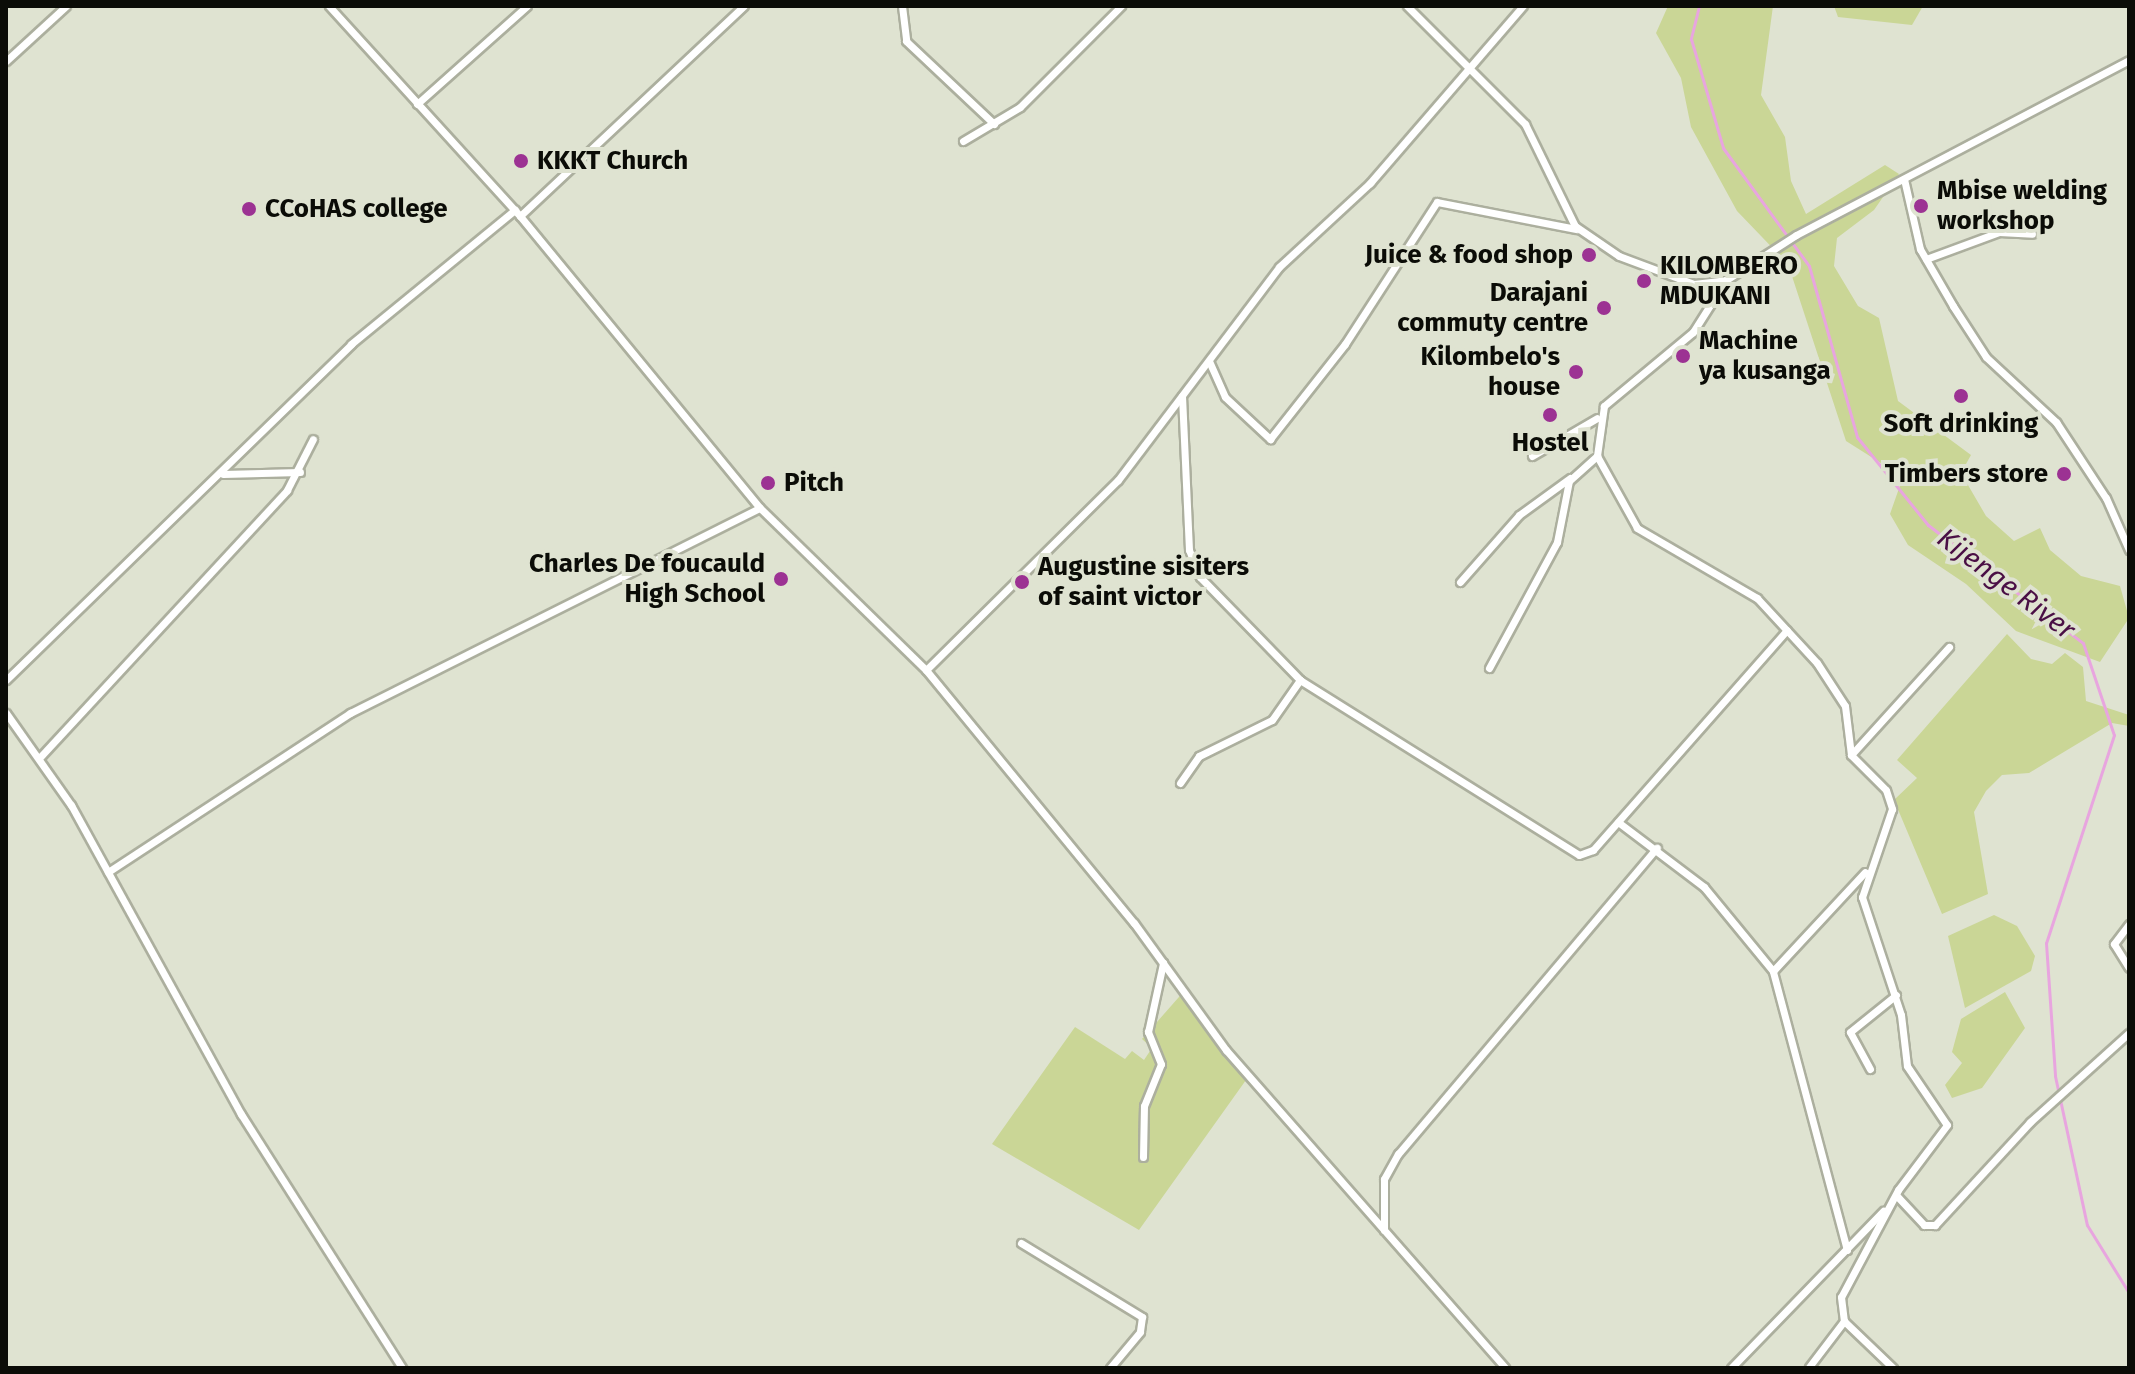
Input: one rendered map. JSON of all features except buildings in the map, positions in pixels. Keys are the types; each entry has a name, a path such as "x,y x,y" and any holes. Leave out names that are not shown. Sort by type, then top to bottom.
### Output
{"street":[{"path":"6,61 66,6"},
{"path":"329,6 517,213 760,508 926,670 1163,963 1226,1050 1505,1368"},
{"path":"417,104 527,6"},
{"path":"6,680 223,474 351,344 517,213 744,6"},
{"path":"902,6 906,41 994,124"},
{"path":"963,141 994,124 1121,6"},
{"path":"1407,6 1468,64 1531,132 1578,229"},
{"path":"1416,14 1423,6"},
{"path":"926,670 1118,480 1279,267 1370,183 1468,64 1523,6"},
{"path":"1209,361 1225,397 1268,440 1345,344 1437,202 1578,229 1662,276 1694,284 1726,280 1796,235 2129,60"},
{"path":"1904,179 1926,259 1982,353 2056,422 2106,498 2129,550"},
{"path":"1926,259 1999,232 2032,234"},
{"path":"1532,456 1597,418 1615,394 1707,317 1726,280"},
{"path":"1182,396 1191,563 1300,680 1579,855 1593,850 1787,630"},
{"path":"1597,418 1597,456 1637,528 1740,586 1787,630 1839,694 1851,755 1886,790 1892,809 1866,871 1862,897 1896,995 1907,1066 1947,1125 1894,1198 1731,1368"},
{"path":"41,756 300,472 313,439"},
{"path":"1460,582 1519,515 1597,456"},
{"path":"223,474 300,472"},
{"path":"1489,668 1551,555 1572,477"},
{"path":"108,872 350,713 760,508"},
{"path":"1851,755 1949,647"},
{"path":"1180,783 1199,756 1272,720 1300,680"},
{"path":"6,713 41,756 241,1114 402,1368"},
{"path":"1618,822 1657,848 1723,907 1773,971 1847,1250"},
{"path":"1384,1230 1384,1179 1398,1154 1657,848"},
{"path":"1773,971 1866,871"},
{"path":"2129,924 2114,944 2129,968"},
{"path":"1143,1157 1144,1106 1161,1064 1148,1025 1163,963"},
{"path":"1870,1069 1850,1032 1896,995"},
{"path":"1894,1198 1924,1225 1935,1225 2030,1122 2129,1033"},
{"path":"1893,1368 1844,1321 1841,1297 1894,1198"},
{"path":"1021,1243 1142,1317 1140,1332 1110,1368"},
{"path":"1809,1367 1844,1321"}],"green space":[{"path":"1668,6 1773,6 1761,95 1785,137 1791,181 1806,214 1885,165 1899,174 1874,210 1837,238 1834,266 1858,306 1879,318 1898,401 1971,455 1961,473 1986,516 2014,541 2040,528 2050,550 2081,576 2120,586 2129,618 2100,662 2016,631 1966,584 1908,545 1890,514 1903,477 1846,441 1788,264 1737,211 1691,127 1681,78 1656,33"},
{"path":"1834,6 1923,6 1912,25 1838,17"},
{"path":"2007,634 2031,659 2052,664 2065,653 2083,667 2086,701 2129,715 2129,726 2112,723 2029,773 2002,775 1986,791 1974,812 1988,894 1942,914 1894,800 1917,778 1897,760"},
{"path":"1994,915 2017,926 2035,956 2031,971 1965,1008 1948,936"},
{"path":"1186,989 1251,1073 1139,1230 992,1144 1075,1027 1125,1059 1132,1051 1144,1060 1152,1048 1142,1039"},
{"path":"2005,992 2025,1028 1982,1088 1952,1098 1945,1085 1962,1063 1952,1052 1961,1019"}],"waterway":[{"name":"Kijenge River","path":"1699,6 1691,39 1723,148 1809,266 1857,437 1928,525 2083,643 2114,735 2046,943 2055,1076 2087,1225 2129,1293"}],"place":[{"name":"KKKT Church","path":"521,161"},
{"name":"Mbise welding workshop","path":"1921,206"},
{"name":"CCoHAS college","path":"249,209"},
{"name":"Juice & food shop","path":"1589,255"},
{"name":"KILOMBERO MDUKANI","path":"1644,281"},
{"name":"Darajani commuty centre","path":"1604,308"},
{"name":"Machine ya kusanga","path":"1683,356"},
{"name":"Kilombelo's house","path":"1576,372"},
{"name":"Soft drinking","path":"1961,396"},
{"name":"Hostel","path":"1550,415"},
{"name":"Timbers store","path":"2064,474"},
{"name":"Pitch","path":"768,483"},
{"name":"Charles De foucauld High School","path":"781,579"},
{"name":"Augustine sisiters of saint victor","path":"1022,582"}]}
